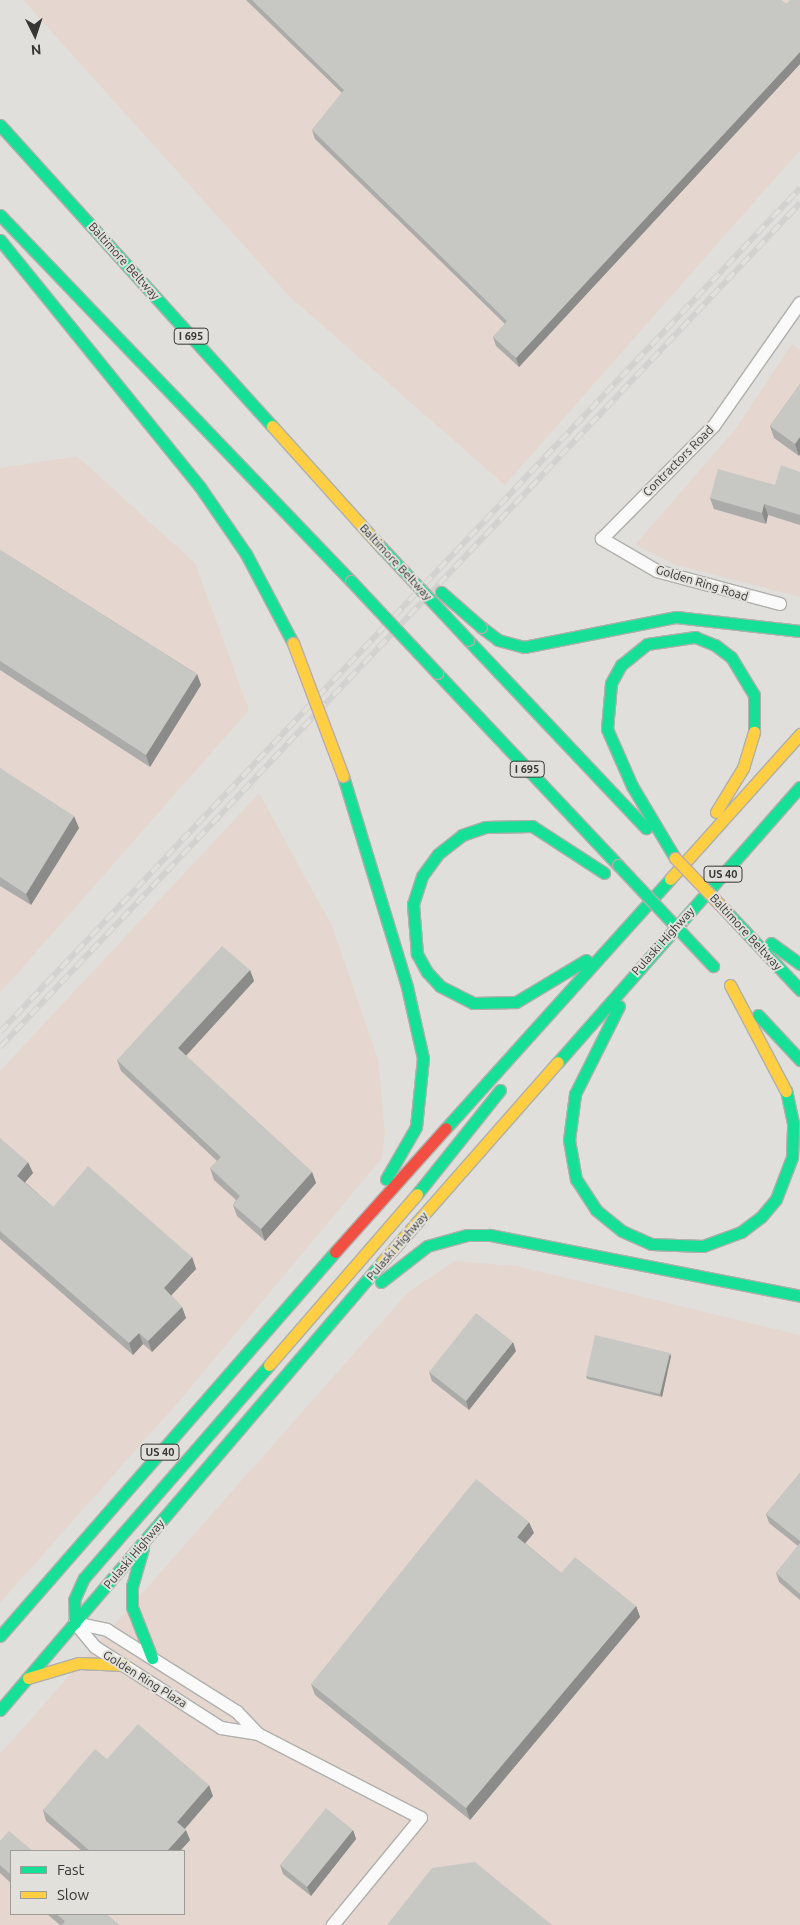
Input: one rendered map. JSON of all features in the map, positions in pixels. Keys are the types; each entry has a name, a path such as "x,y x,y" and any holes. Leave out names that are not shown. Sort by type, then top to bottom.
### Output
{"highway":[{"name":"Baltimore Beltway","path":"0,125 352,514 384,545 468,640 651,825 675,858 725,910 744,926 800,990"},
{"name":"I 695","path":"0,215 351,582 800,1060"},
{"path":"0,240 200,487 246,554 293,643 343,776 419,1032 423,1084 416,1127 403,1157 321,1268"},
{"path":"384,545 498,640 524,647 676,617 772,631 800,630"},
{"path":"651,825 616,754 607,729 608,697 621,665 647,644 695,637 731,657 746,676 756,723 743,768 673,878"},
{"name":"US 40","path":"0,1636 321,1268 546,1020 800,734"},
{"name":"Pulaski Highway","path":"0,1710 318,1337 646,960 800,787"},
{"path":"622,934 558,980 516,1002 473,1003 456,997 440,986 417,954 413,904 422,876 462,835 509,824 532,826 555,836 668,920"},
{"path":"744,926 800,964"},
{"path":"646,960 584,1071 575,1094 569,1140 583,1193 609,1222 651,1244 695,1247 741,1232 761,1217 787,1176 793,1123 786,1089 730,985"},
{"path":"75,1623 74,1600 84,1578 442,1166 489,1108 546,1020"},
{"path":"318,1337 405,1261 435,1243 467,1235 509,1237 800,1296"},
{"path":"145,1540 132,1586 132,1607 152,1658"},
{"path":"26,1678 79,1663 124,1665"}],"street":[{"name":"Contractors Road","path":"602,539 714,426 800,303"},
{"name":"Golden Ring Road","path":"602,539 657,572 780,604"},
{"name":"Golden Ring Plaza","path":"75,1623 107,1630 237,1712 258,1734"},
{"name":"Golden Ring Plaza","path":"75,1623 95,1647 221,1728 258,1734 421,1818 333,1925"}],"shaded area":[{"path":"23,0 800,0 800,150 505,485 290,297"},
{"path":"792,344 800,350 800,597 676,565 635,545 737,427"},
{"path":"77,456 195,563 249,710 0,993 0,468"},
{"path":"259,793 332,926 378,1059 385,1133 382,1158 181,1399 0,1603 0,1071"},
{"path":"455,1261 517,1266 800,1335 800,1925 0,1925 0,1754 408,1292"}],"building":[{"path":"252,0 781,0 786,4 790,0 800,0 800,52 516,358 493,337 507,321 312,130 344,90"},
{"path":"800,384 800,437 795,444 770,426"},
{"path":"781,465 800,472 800,515 764,504 762,513 710,498 718,469 775,485"},
{"path":"0,550 197,674 146,755 0,661"},
{"path":"0,768 74,816 26,894 0,877"},
{"path":"222,946 250,970 178,1048 312,1172 261,1229 233,1205 240,1196 210,1168 221,1157 117,1060"},
{"path":"0,1138 28,1162 17,1176 53,1207 88,1166 192,1257 164,1288 182,1307 148,1341 139,1333 129,1343 0,1231"},
{"path":"476,1313 513,1342 466,1401 429,1372"},
{"path":"595,1335 670,1353 660,1394 586,1376"},
{"path":"800,1473 800,1541 766,1514"},
{"path":"476,1479 529,1522 517,1537 561,1573 575,1557 636,1606 466,1808 311,1684"},
{"path":"800,1543 800,1594 776,1573"},
{"path":"138,1724 209,1785 177,1822 186,1830 168,1850 89,1850 43,1810 95,1749 107,1759"},
{"path":"326,1808 353,1830 307,1887 280,1865"},
{"path":"9,1831 32,1850 10,1850 10,1874 0,1865 0,1841"},
{"path":"475,1862 552,1925 387,1925 432,1868"},
{"path":"57,1915 107,1915 119,1925 62,1925 65,1921"}],"railway":[{"path":"0,1032 800,188"},
{"path":"0,1047 800,203"}],"traffic: fast":[{"path":"0,125 272,426"},
{"path":"0,215 351,581"},
{"path":"0,240 200,487 246,554 293,643"},
{"path":"382,548 468,640"},
{"path":"351,581 437,673"},
{"path":"441,592 481,627"},
{"path":"481,627 498,640 524,647 676,617 800,631"},
{"path":"675,858 632,786 607,729 611,683 621,665 647,644 695,637 715,645 731,657 754,695 754,732"},
{"path":"468,640 646,828"},
{"path":"437,673 618,865"},
{"path":"343,776 407,987 423,1058 416,1127 386,1179"},
{"path":"558,1062 800,787"},
{"path":"586,960 516,1002 473,1003 440,986 427,972 417,954 413,904 422,876 438,854 462,835 485,827 532,826 604,873"},
{"path":"618,865 713,966"},
{"path":"446,1128 670,879"},
{"path":"725,910 800,990"},
{"path":"771,943 800,964"},
{"path":"619,1006 575,1094 569,1140 576,1179 596,1210 622,1231 651,1244 703,1246 741,1232 761,1217 776,1199 792,1157 793,1123 786,1091"},
{"path":"758,1015 800,1060"},
{"path":"417,1194 500,1090"},
{"path":"381,1282 427,1246 467,1235 490,1235 800,1296"},
{"path":"0,1636 335,1252"},
{"path":"0,1710 382,1262"},
{"path":"75,1623 74,1600 84,1578 269,1365"},
{"path":"143,1548 132,1586 132,1607 152,1658"}],"traffic: slow":[{"path":"272,426 382,548"},
{"path":"293,643 343,776"},
{"path":"716,812 743,768 754,732"},
{"path":"670,879 800,734"},
{"path":"675,858 725,910"},
{"path":"730,985 786,1091"},
{"path":"382,1262 558,1062"},
{"path":"269,1365 417,1194"},
{"path":"28,1678 79,1663 124,1665"}],"traffic: jam":[{"path":"335,1252 446,1128"}]}
